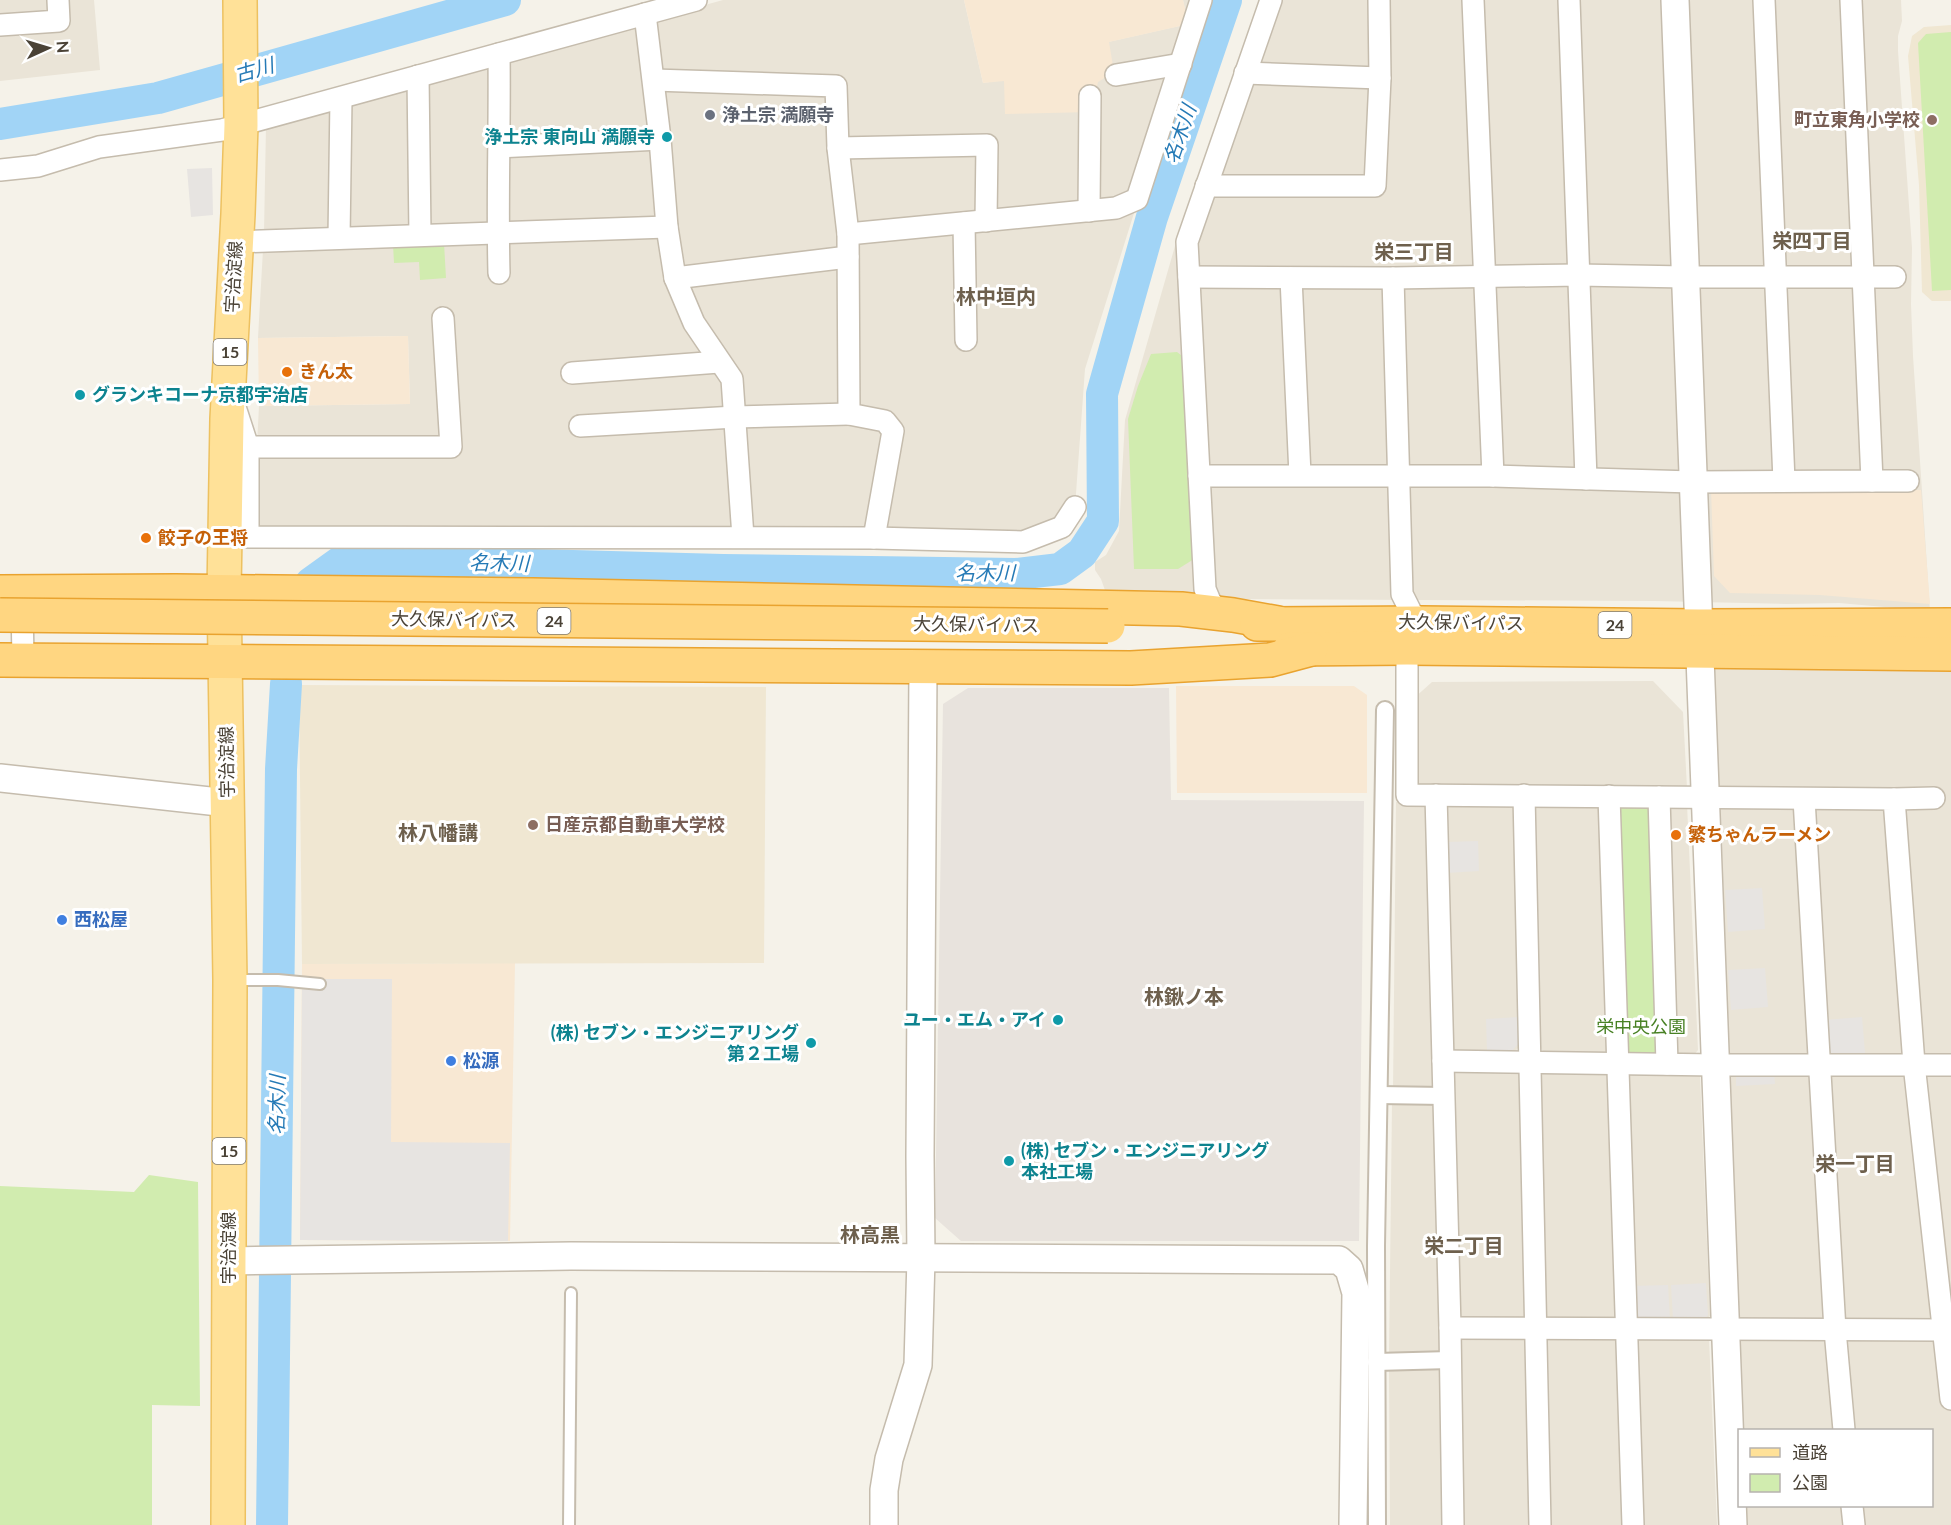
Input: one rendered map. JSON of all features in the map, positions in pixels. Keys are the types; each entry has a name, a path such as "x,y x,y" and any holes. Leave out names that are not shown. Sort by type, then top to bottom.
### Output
{"highway":[{"path":"11,592 534,595 1121,607 1181,609 1278,623"},
{"name":"大久保バイパス","path":"0,615 1108,637 1311,649 1414,636"},
{"name":"大久保バイパス","path":"0,637 1108,637 1278,623 1414,636 1700,639 1951,654"},
{"name":"大久保バイパス","path":"1700,639 1951,625"},
{"path":"11,660 1131,668 1270,660 1311,649"}],"main road":[{"name":"宇治淀線","path":"228,1525 238,1261 230,980 224,592 237,447 229,386 241,119 240,16"}],"street":[{"path":"0,25 59,21 58,0"},
{"path":"0,170 38,166 99,147 222,130 241,119 341,98 696,0"},
{"path":"848,234 1116,208 1137,200 1201,0"},
{"path":"1221,614 1210,601 1205,589 1187,242 1271,0"},
{"path":"1206,186 1375,186 1380,78 1379,0"},
{"path":"1473,0 1493,476"},
{"path":"1569,0 1586,479"},
{"path":"1675,0 1733,1525"},
{"path":"1764,0 1784,481"},
{"path":"1851,0 1872,481"},
{"path":"645,14 654,80 667,226 675,279 694,324 732,378 743,537"},
{"path":"499,273 500,54"},
{"path":"1116,75 1181,64"},
{"path":"1245,73 1380,78"},
{"path":"418,76 420,235"},
{"path":"654,80 836,86 838,148 848,234 849,414"},
{"path":"1089,211 1090,96"},
{"path":"339,238 341,98"},
{"path":"500,147 660,139"},
{"path":"838,148 987,145 986,221"},
{"path":"964,223 966,340"},
{"path":"236,242 667,226"},
{"path":"675,279 848,257"},
{"path":"1189,277 1392,278 1578,275 1895,277"},
{"path":"1291,278 1299,475"},
{"path":"1392,278 1402,594 1411,612 1414,636 1407,795 1934,798"},
{"path":"443,318 451,447 237,447 248,537 743,537 1023,542 1062,527 1075,507"},
{"path":"572,373 719,362"},
{"path":"580,426 735,417 849,414 885,421 893,431 874,538"},
{"path":"1199,476 1493,476 1692,482 1908,481"},
{"path":"11,592 11,660"},
{"path":"884,1525 889,1459 918,1365 921,1258 923,667"},
{"path":"1377,1525 1376,1246 1385,710"},
{"path":"0,778 228,803"},
{"path":"1436,795 1453,1525"},
{"path":"1524,795 1540,1525"},
{"path":"1609,796 1633,1525"},
{"path":"1659,797 1666,1064"},
{"path":"1804,799 1835,1330 1844,1429"},
{"path":"1894,799 1914,1064 1951,1399"},
{"path":"1443,1061 1716,1065 1951,1065"},
{"path":"1379,1095 1444,1096"},
{"path":"238,1261 560,1256 1339,1260 1349,1269 1356,1293 1353,1525"},
{"path":"1450,1328 1943,1330"},
{"path":"1376,1362 1450,1360"},
{"path":"1852,1507 1854,1525"}],"lane":[{"path":"230,980 278,980 320,984"},
{"path":"568,1525 571,1293"}],"shaded area":[{"path":"0,0 94,0 100,70 0,81"},
{"path":"723,0 964,0 983,83 1004,80 1093,88 1108,42 1188,24 1183,0 1201,0 1085,369 1075,507 1023,542 256,533 259,406 410,404 408,336 258,338 264,232 266,126"},
{"path":"964,0 1183,0 1189,24 1109,42 1114,72 1098,82 1091,112 1005,114 1004,81 983,83"},
{"path":"1263,0 1901,0 1902,21 1898,36 1898,51 1912,248 1913,356 1930,611 1839,603 1240,599 1198,594 1106,593 1095,570 1095,562 1106,555 1119,531 1125,420 1175,246"},
{"name":"町立東角小学校","path":"1951,25 1951,301 1932,301 1922,292 1919,185 1908,56 1912,36 1924,27"},
{"path":"212,168 213,215 191,217 187,169"},
{"path":"408,336 410,404 259,406 258,338"},
{"path":"1711,489 1921,490 1930,604 1820,595 1730,593 1714,576"},
{"path":"1700,651 1951,654 1951,1525 1733,1525"},
{"path":"1653,681 1683,712 1687,788 1420,789 1413,780 1413,699 1432,682"},
{"name":"日産京都自動車大学校","path":"299,685 766,687 764,963 302,964"},
{"path":"1176,686 1354,686 1367,695 1367,793 1177,793"},
{"path":"968,688 1169,688 1171,800 1364,801 1359,1241 961,1241 935,1218 943,704"},
{"path":"1396,802 1427,803 1436,1093 1393,1092"},
{"path":"1448,802 1511,803 1516,810 1522,1043 1514,1053 1456,1053 1451,1047 1443,808"},
{"path":"1539,802 1596,802 1603,810 1611,1048 1605,1054 1545,1053 1537,1045 1532,808"},
{"path":"1662,804 1687,804 1698,1050 1693,1056 1672,1056"},
{"path":"1478,841 1479,871 1447,873 1446,842"},
{"path":"1762,888 1765,929 1728,932 1725,890"},
{"path":"515,963 510,1241 300,1240 302,964"},
{"path":"1765,968 1768,1007 1731,1010 1728,970"},
{"path":"302,979 392,979 391,1142 510,1143 508,1241 300,1240"},
{"path":"1519,1017 1519,1043 1513,1050 1487,1051 1486,1019"},
{"path":"1862,1017 1865,1053 1832,1055 1826,1049 1824,1020"},
{"path":"1545,1068 1610,1074 1619,1314 1614,1320 1550,1322 1543,1315 1537,1075"},
{"path":"1457,1069 1515,1069 1521,1077 1528,1314 1520,1321 1463,1321 1458,1315 1451,1074"},
{"path":"1774,1070 1775,1084 1736,1086 1736,1072"},
{"path":"1626,1071 1696,1071 1700,1076 1710,1316 1707,1319 1636,1322"},
{"path":"1436,1102 1442,1356 1389,1357 1392,1103"},
{"path":"1706,1283 1708,1315 1705,1319 1673,1320 1671,1285"},
{"path":"1668,1285 1670,1319 1639,1320 1634,1315 1633,1286"},
{"path":"1518,1334 1527,1341 1532,1525 1462,1525 1457,1340 1463,1335"},
{"path":"1612,1335 1619,1341 1626,1525 1547,1525 1543,1343 1549,1336"},
{"path":"1636,1338 1709,1338 1717,1525 1638,1525"},
{"path":"1442,1367 1445,1525 1390,1525 1389,1368"}],"green space":[{"name":"町立東角小学校","path":"1951,32 1951,290 1932,291 1918,43 1926,34"},
{"path":"444,243 446,278 420,280 419,262 394,263 393,245"},
{"path":"1177,352 1186,359 1194,559 1178,569 1134,569 1128,419 1151,354"},
{"name":"栄中央公園","path":"1620,804 1654,804 1662,1056 1630,1058 1622,1051 1614,810"},
{"path":"149,1175 198,1182 200,1406 152,1405 152,1525 0,1525 0,1186 134,1192"}],"waterway":[{"name":"古川","path":"0,124 158,98 505,0"},
{"name":"名木川","path":"311,583 343,560 723,570 1016,574 1060,569 1082,553 1103,521 1102,394 1152,217 1226,0"},
{"name":"名木川","path":"272,1525 281,769 286,684"}],"place":[{"name":"浄土宗 満願寺","path":"710,115"},
{"name":"町立東角小学校","path":"1932,120"},
{"name":"浄土宗 東向山 満願寺","path":"667,137"},
{"name":"きん太","path":"287,372"},
{"name":"グランキコーナ京都宇治店","path":"80,395"},
{"name":"餃子の王将","path":"146,538"},
{"name":"日産京都自動車大学校","path":"533,825"},
{"name":"繁ちゃんラーメン","path":"1676,835"},
{"name":"西松屋","path":"62,920"},
{"name":"ユー・エム・アイ","path":"1058,1020"},
{"name":"(株) セブン・エンジニアリング 第２工場","path":"811,1043"},
{"name":"松源","path":"451,1061"},
{"name":"(株) セブン・エンジニアリング 本社工場","path":"1009,1161"}],"district":[{"name":"栄四丁目","path":"1812,241"},
{"name":"栄三丁目","path":"1414,252"},
{"name":"林中垣内","path":"996,297"},
{"name":"林八幡講","path":"438,833"},
{"name":"林鍬ノ本","path":"1184,997"},
{"name":"栄一丁目","path":"1855,1164"},
{"name":"林高黒","path":"870,1235"},
{"name":"栄二丁目","path":"1464,1246"}]}
